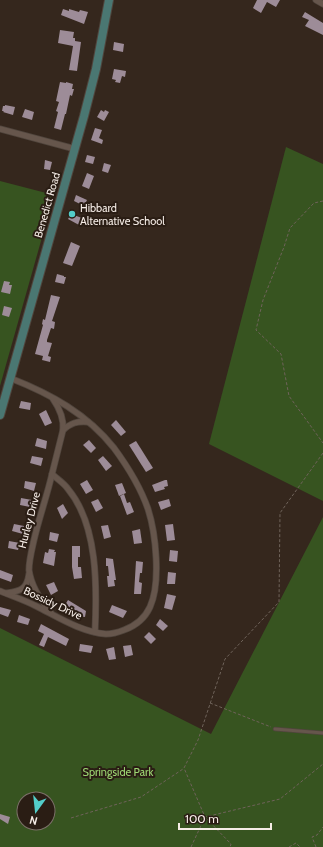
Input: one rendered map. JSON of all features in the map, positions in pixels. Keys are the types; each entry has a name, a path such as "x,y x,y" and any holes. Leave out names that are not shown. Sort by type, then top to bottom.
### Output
{"street":[{"name":"Benedict Road","path":"0,415 75,149 96,69 109,0"},
{"path":"316,0 323,4"},
{"path":"0,129 75,149"},
{"name":"Bossidy Drive","path":"3,592 20,598 73,625 107,634 119,632 141,621 151,606 156,577 154,538 148,509 135,477 114,448 90,422 52,397 10,378"},
{"path":"52,397 60,409 63,420 63,430"},
{"path":"63,430 75,422 90,422"},
{"name":"Hurley Drive","path":"3,592 16,591 25,587 28,582 30,555 63,430"},
{"path":"52,474 68,489 79,506 88,529 92,549 95,585 95,632"},
{"name":"Hurley Drive","path":"29,572 40,600 53,616"}],"lane":[{"path":"275,729 323,732"}],"path":[{"path":"323,201 314,203 290,228 263,300 256,330 280,354 288,396 323,443"},
{"path":"71,818 142,797 184,768 198,740 225,659 279,602 280,513 323,453"},
{"path":"210,703 275,729"},
{"path":"205,817 280,799 323,764"},
{"path":"184,768 205,817 231,844 230,847"},
{"path":"191,847 205,817"},
{"path":"316,847 312,837 317,835 323,827"},
{"path":"289,847 296,843 300,847"}],"green space":[{"path":"286,147 323,164 323,501 209,444"},
{"path":"0,181 54,195 0,386"},
{"name":"Springside Park","path":"323,517 323,847 0,847 0,628 211,734"}],"building":[{"path":"257,0 280,0 276,7 267,2 261,13 253,8"},
{"path":"63,9 69,11 69,9 79,12 80,10 88,12 84,24 61,15"},
{"path":"305,12 323,23 323,35 305,26 309,20 302,17"},
{"path":"60,30 74,32 73,38 75,38 75,41 81,42 77,71 69,70 73,46 58,43"},
{"path":"114,42 124,44 123,52 113,50"},
{"path":"114,69 126,71 125,77 122,76 120,83 115,82 116,80 112,79"},
{"path":"60,82 73,84 72,89 74,89 72,96 70,95 61,130 54,128 58,112 56,111 59,102 56,101"},
{"path":"3,106 15,107 13,115 2,111"},
{"path":"25,109 34,112 32,120 22,117"},
{"path":"101,110 104,112 105,110 109,112 104,121 97,117"},
{"path":"95,128 102,130 99,138 103,140 102,144 91,140"},
{"path":"87,155 95,157 93,164 85,162"},
{"path":"45,160 52,162 50,170 44,169"},
{"path":"104,163 111,165 108,173 102,171"},
{"path":"87,173 94,176 89,189 82,186"},
{"path":"76,195 87,200 84,206 74,201"},
{"path":"71,214 82,218 79,225 68,219"},
{"path":"71,242 80,246 72,266 63,263"},
{"path":"57,274 66,277 64,284 55,282"},
{"path":"4,281 10,282 9,285 12,285 10,294 1,292"},
{"path":"51,295 60,297 52,321 55,322 54,329 51,328 47,340 47,342 52,343 48,356 51,357 50,362 42,360 43,356 35,354 43,325 43,319 45,320"},
{"path":"4,306 12,308 9,317 2,315"},
{"path":"21,401 31,403 30,410 19,408"},
{"path":"46,410 52,423 45,426 39,414"},
{"path":"116,420 126,432 121,436 111,425"},
{"path":"37,438 47,441 46,449 35,446"},
{"path":"89,440 96,448 91,453 83,445"},
{"path":"136,441 153,468 146,472 129,445"},
{"path":"32,456 43,458 41,466 30,463"},
{"path":"103,456 112,466 106,471 98,460"},
{"path":"87,480 93,490 86,494 80,484"},
{"path":"167,480 168,486 164,487 165,489 155,492 152,485"},
{"path":"25,481 36,483 34,491 24,488"},
{"path":"122,483 126,493 119,496 115,485"},
{"path":"124,494 127,503 130,502 134,512 127,515 120,496"},
{"path":"21,498 32,500 30,507 20,505"},
{"path":"98,499 103,508 96,512 91,502"},
{"path":"169,499 171,506 161,510 158,502"},
{"path":"63,504 68,513 62,519 57,508"},
{"path":"14,524 24,526 23,534 12,531"},
{"path":"173,524 175,540 167,541 165,525"},
{"path":"108,525 111,537 104,539 101,526"},
{"path":"140,529 142,543 134,544 132,531"},
{"path":"50,532 59,534 57,542 49,540"},
{"path":"9,541 20,543 18,550 8,548"},
{"path":"72,546 80,546 78,567 81,567 82,578 74,579 72,567"},
{"path":"49,549 55,550 54,552 56,552 54,566 43,563 45,552 48,553"},
{"path":"170,550 178,551 177,562 169,561"},
{"path":"106,558 113,559 116,580 114,580 115,586 108,587 107,576 109,576 108,566 106,566"},
{"path":"136,561 143,562 139,582 142,583 141,594 134,594"},
{"path":"0,570 13,575 11,582 0,578"},
{"path":"168,572 176,573 175,584 167,584"},
{"path":"54,582 58,591 51,595 46,585"},
{"path":"167,594 176,596 172,610 164,608"},
{"path":"68,600 86,611 85,617 78,616 67,609 68,607 65,605"},
{"path":"112,605 127,611 123,618 109,612"},
{"path":"0,607 11,610 8,617 0,614"},
{"path":"19,615 30,619 28,625 17,622"},
{"path":"160,619 168,626 163,631 156,625"},
{"path":"41,624 69,639 66,646 48,637 44,647 39,645 44,634 38,631"},
{"path":"149,632 156,639 151,644 144,637"},
{"path":"80,644 93,646 91,653 79,651"},
{"path":"131,645 133,655 125,657 123,646"},
{"path":"114,647 116,659 109,660 106,649"},
{"path":"0,814 10,817 8,824 0,819"}],"place":[{"name":"Hibbard Alternative School","path":"72,214"}]}
